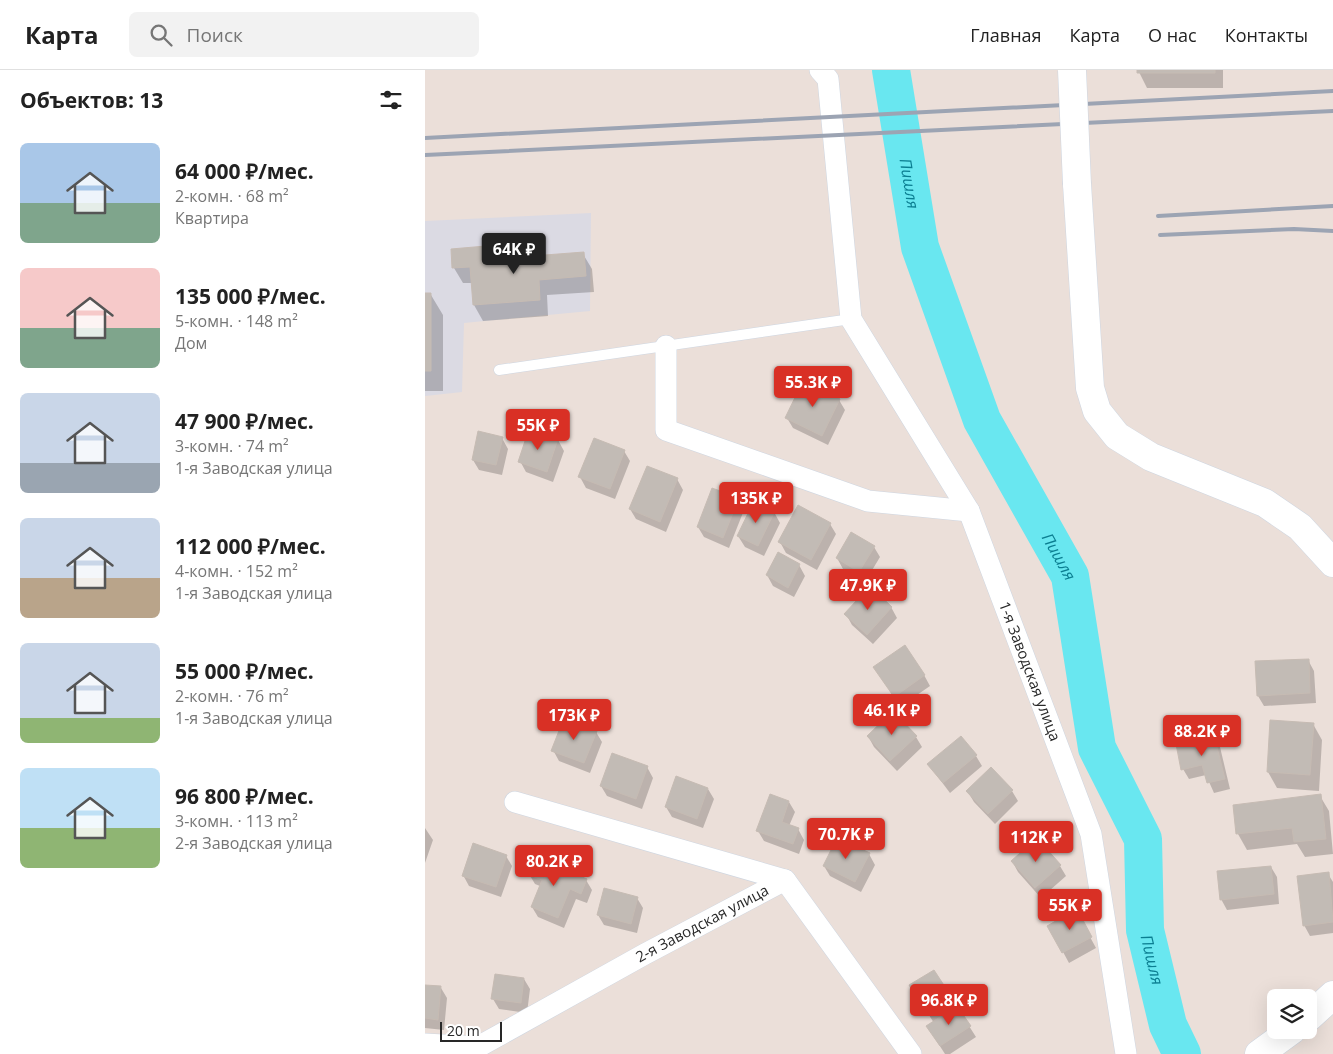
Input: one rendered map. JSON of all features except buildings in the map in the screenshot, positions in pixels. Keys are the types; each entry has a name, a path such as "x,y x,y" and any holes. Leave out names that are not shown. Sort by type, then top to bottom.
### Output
{"main road":[{"path":"1072,70 1090,388 1097,411 1117,436 1151,457 1265,503 1300,527 1333,563"},
{"path":"1317,1010 1333,995"},
{"path":"1259,1054 1280,1039"}],"street":[{"path":"820,70 828,79 851,319"},
{"name":"1-я Заводская улица","path":"851,319 969,511 1091,834 1127,1054"},
{"path":"666,346 666,430 868,501 969,511"},
{"path":"515,802 785,880"},
{"name":"2-я Заводская улица","path":"425,1044 478,1047 645,954 785,880 911,1054"}],"lane":[{"path":"499,370 851,319"}],"shaded area":[{"path":"591,213 590,311 464,323 462,392 425,396 425,221"}],"waterway":[{"name":"Пишля","path":"891,70 920,247 982,420 1070,576 1097,748 1143,839 1145,930 1168,1025 1182,1054"}],"railway":[{"path":"425,138 1333,91"},
{"path":"425,155 1333,111"},
{"path":"1158,216 1333,206"},
{"path":"1160,235 1294,229 1333,231"}]}
